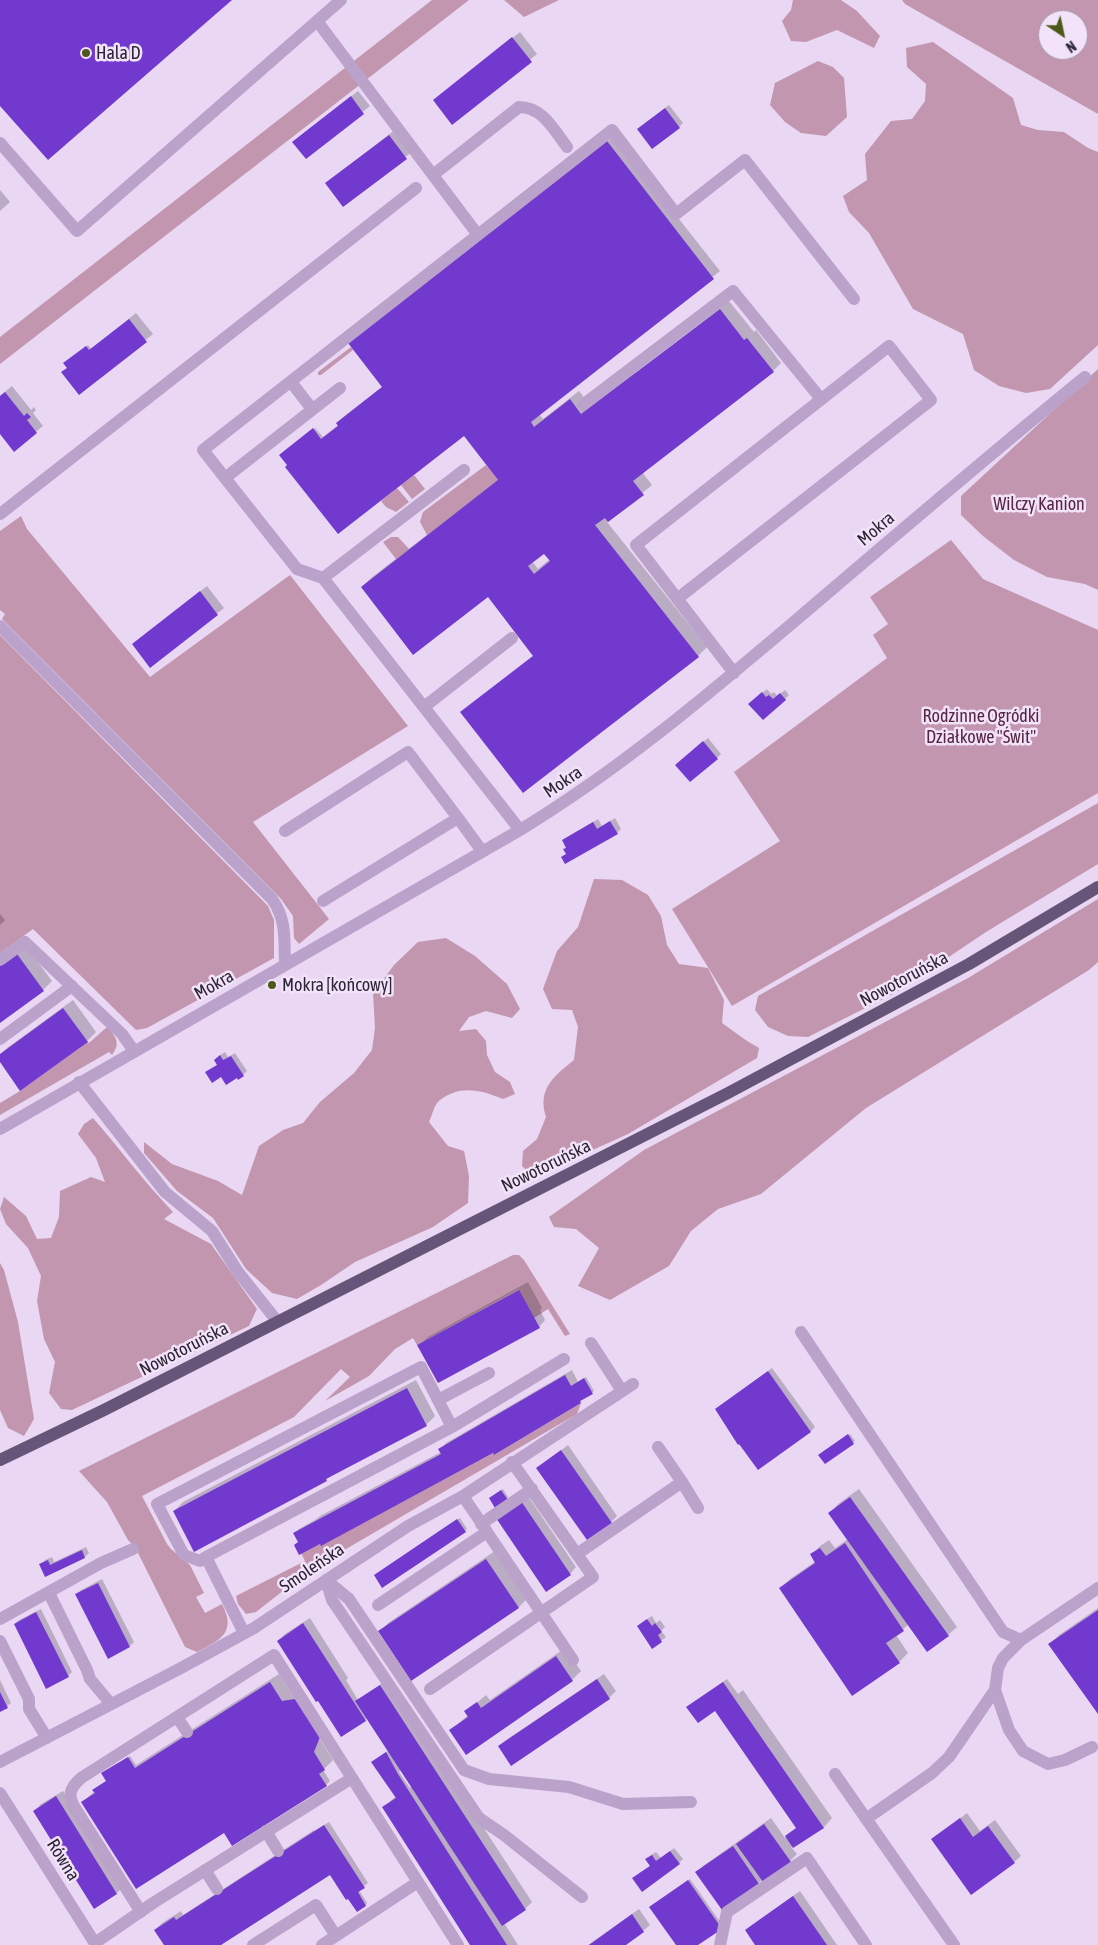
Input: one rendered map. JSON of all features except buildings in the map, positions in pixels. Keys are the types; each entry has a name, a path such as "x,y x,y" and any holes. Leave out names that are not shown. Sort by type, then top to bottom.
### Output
{"main road":[{"name":"Nowotoruńska","path":"0,1460 104,1410 728,1094 969,964 1098,887"}],"street":[{"path":"0,143 77,231 341,0"},
{"path":"317,21 478,235"},
{"path":"433,175 519,107 528,107 537,111 567,147"},
{"path":"520,830 323,578 297,569 203,450 612,130 676,214 745,160 854,299"},
{"path":"0,514 416,188"},
{"path":"584,404 733,291 821,399"},
{"path":"677,599 931,400 889,346 636,545 677,599 734,673"},
{"name":"Mokra","path":"0,1129 520,830 623,762 734,673 1007,440 1085,377"},
{"path":"290,382 312,409"},
{"path":"224,478 340,388"},
{"path":"323,578 464,470"},
{"path":"0,626 272,899 284,921 285,964"},
{"path":"424,707 512,638"},
{"path":"286,831 408,752 482,851"},
{"path":"323,901 458,818"},
{"path":"0,960 26,942 122,1034 134,1051"},
{"path":"0,1039 72,986"},
{"path":"79,1082 165,1192 212,1231 238,1272 277,1321"},
{"path":"801,1332 1003,1632 1021,1640"},
{"name":"Smoleńska","path":"0,1762 244,1634 408,1526 463,1496 627,1388 591,1343"},
{"path":"452,1427 421,1366 157,1504 184,1555 200,1560 452,1427 564,1359"},
{"path":"438,1400 489,1373"},
{"path":"658,1447 698,1508"},
{"path":"430,1689 593,1577 512,1462"},
{"path":"577,1554 682,1482"},
{"path":"378,1605 484,1528 532,1489"},
{"path":"463,1496 573,1660"},
{"path":"0,1619 101,1563 133,1549"},
{"path":"206,1557 244,1634"},
{"path":"326,1580 349,1599 464,1770 489,1779 569,1787 623,1804 691,1802"},
{"path":"326,1580 332,1600 479,1818 504,1834 582,1897"},
{"path":"866,1819 932,1773 949,1757 994,1690 998,1668 1003,1658 1021,1640 1098,1588"},
{"path":"49,1592 88,1670 90,1679 111,1704"},
{"path":"0,1641 29,1699 29,1709 47,1738"},
{"path":"140,1912 74,1808 69,1793 74,1784 81,1778 274,1656 458,1945"},
{"path":"994,1690 1008,1730 1023,1751 1048,1764 1065,1760 1092,1747"},
{"path":"177,1717 186,1732"},
{"path":"835,1774 954,1945"},
{"path":"95,1944 205,1870 352,1778"},
{"name":"Równa","path":"0,1793 95,1944"},
{"path":"266,1831 278,1851"},
{"path":"720,1945 727,1912 807,1858 866,1945"},
{"path":"205,1870 217,1889"},
{"path":"322,1945 418,1882"},
{"path":"253,1945 316,1905 336,1936"}],"green space":[{"path":"432,0 469,0 0,364 0,337"},
{"path":"504,0 559,0 524,17"},
{"path":"793,0 841,0 857,11 880,36 874,48 837,30 806,42 791,41 782,21 791,10"},
{"path":"902,0 1098,0 1098,114 905,4"},
{"path":"933,42 1013,98 1021,125 1038,130 1064,132 1088,148 1098,152 1098,345 1050,389 1026,393 999,386 974,370 963,334 913,309 869,233 849,212 843,196 867,180 865,154 891,121 912,119 925,101 926,84 907,67 906,48"},
{"path":"818,61 833,67 844,78 847,117 826,136 801,133 785,122 770,105 775,83"},
{"path":"351,347 353,350 321,375 318,375 318,372"},
{"name":"Wilczy Kanion","path":"1098,369 1098,590 1085,584 1047,577 1014,560 983,536 961,515 961,496"},
{"path":"486,465 498,480 427,535 420,522 423,512"},
{"path":"414,475 425,489 412,499 401,485"},
{"path":"397,488 409,502 396,512 386,507 381,501"},
{"path":"21,516 27,529 150,677 290,575 408,726 253,822 329,919 299,944 294,938 293,916 281,899 2,619 5,614 0,610 0,531"},
{"path":"391,537 398,537 409,549 396,559 383,542"},
{"name":"Rodzinne Ogródki Działkowe \"Świt\"","path":"951,540 983,579 1098,630 1098,793 732,1006 672,909 780,841 734,772 887,658 873,635 888,624 870,597"},
{"path":"0,635 268,906 274,920 274,958 147,1028 136,1030 33,929 0,953"},
{"path":"1098,803 1098,864 986,932 895,993 808,1037 788,1036 768,1027 755,1010 758,996"},
{"path":"594,879 622,880 648,895 661,916 667,945 679,964 708,968 724,1000 722,1023 759,1048 757,1058 628,1134 544,1172 527,1171 522,1166 523,1151 537,1139 546,1117 544,1099 549,1084 574,1060 578,1027 572,1010 552,1009 543,989 557,951 578,927"},
{"path":"1098,899 1098,962 1089,970 866,1108 761,1194 718,1209 691,1231 669,1266 610,1300 578,1286 599,1248 576,1229 554,1227 549,1217 644,1150 968,978"},
{"path":"446,938 475,956 507,984 520,1009 512,1018 486,1011 469,1017 459,1031 476,1029 486,1041 487,1055 495,1072 510,1082 515,1094 503,1099 479,1091 454,1092 437,1103 429,1122 448,1146 464,1151 469,1176 468,1203 433,1227 355,1262 297,1299 272,1293 246,1269 213,1218 177,1191 144,1153 144,1142 172,1164 218,1181 242,1195 259,1146 283,1130 303,1123 320,1102 354,1073 372,1050 375,1028 373,994 394,965 418,942"},
{"path":"107,1027 113,1034 117,1044 112,1055 109,1052 0,1115 0,1103 89,1043"},
{"path":"93,1118 173,1212 164,1219 211,1244 257,1309 249,1326 72,1410 61,1409 49,1393 55,1362 44,1339 37,1301 41,1276 28,1248 6,1224 0,1209 4,1197 26,1216 37,1239 51,1238 59,1217 60,1191 91,1177 105,1182 96,1158 78,1134 84,1124"},
{"path":"513,1255 519,1255 524,1260 570,1334 565,1336 548,1309 534,1318 518,1290 417,1345 413,1338 395,1349 369,1376 325,1401 350,1377 341,1369 294,1417 142,1496 167,1544 190,1565 204,1593 196,1597 205,1613 222,1604 226,1614 227,1629 213,1644 197,1652 185,1647 135,1547 128,1540 107,1502 79,1471"},
{"path":"0,1263 4,1270 18,1322 34,1419 24,1436 8,1428 0,1410"},
{"path":"581,1403 577,1414 317,1566 256,1612 246,1614 238,1604 236,1596 305,1561 301,1553 321,1545 493,1453 494,1455"}],"place":[{"name":"Hala D","path":"86,53"},
{"name":"Mokra [końcowy]","path":"272,985"}]}
